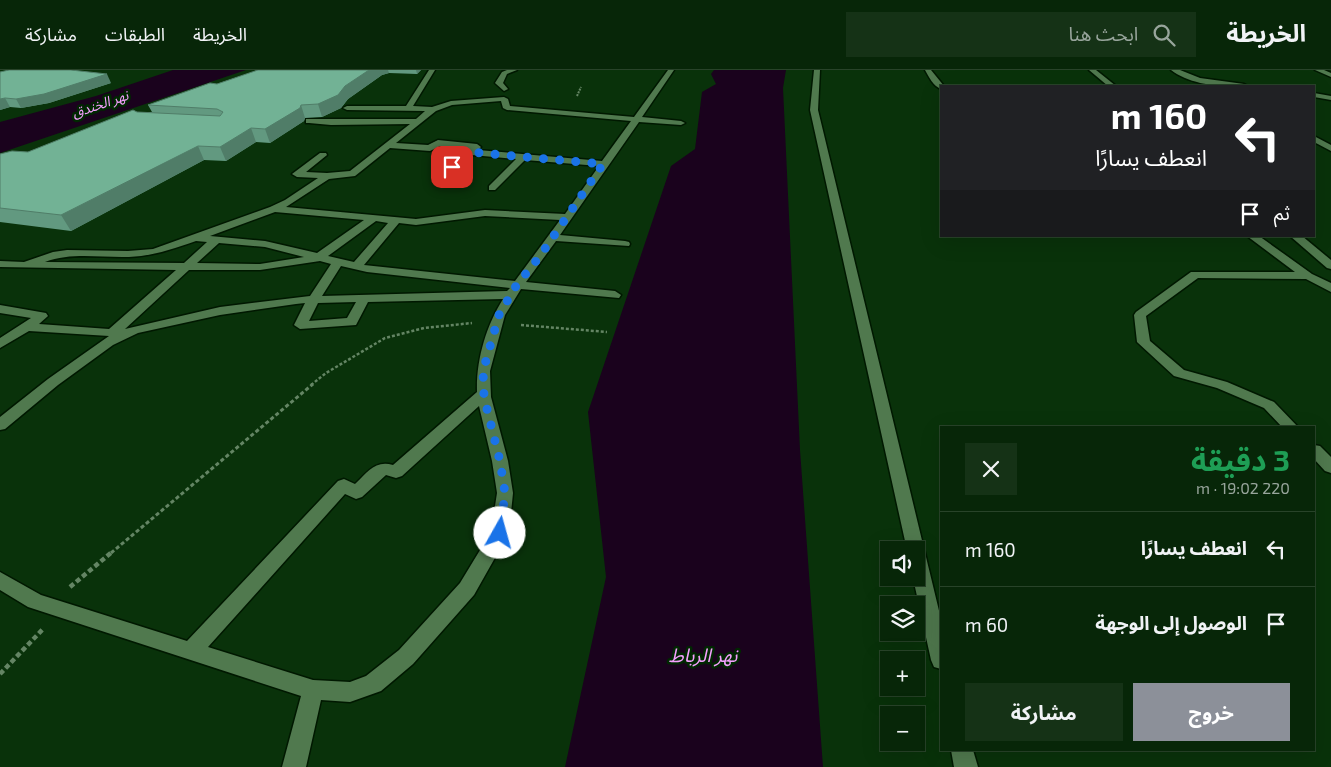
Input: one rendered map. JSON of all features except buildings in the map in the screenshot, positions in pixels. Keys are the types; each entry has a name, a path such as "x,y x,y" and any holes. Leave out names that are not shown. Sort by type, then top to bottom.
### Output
{"street":[{"path":"408,109 432,70"},
{"path":"504,89 499,83 504,73 514,70"},
{"path":"0,580 35,602 313,690 350,692 373,684 406,657 467,589 500,533 505,493 500,461 484,393 483,371 497,323 514,290 671,70"},
{"path":"817,70 814,110 914,541"},
{"path":"928,70 940,86"},
{"path":"1092,70 1111,85"},
{"path":"1174,70 1208,85"},
{"path":"1318,70 1331,75"},
{"path":"1199,80 1236,85"},
{"path":"1315,95 1331,98"},
{"path":"347,108 433,109 451,104 504,99 507,108 680,123"},
{"path":"323,155 297,174 327,176 352,174 433,109"},
{"path":"309,121 346,123 418,121"},
{"path":"346,123 336,131 405,131"},
{"path":"1315,140 1331,148"},
{"path":"388,145 430,148 438,143 477,147 452,167"},
{"path":"470,152 603,164"},
{"path":"492,188 523,157"},
{"path":"25,265 52,255 67,252 128,254 155,252 274,209 298,196 327,176"},
{"path":"274,209 426,221 485,213 567,217"},
{"path":"0,264 260,267 318,258 373,218"},
{"path":"356,267 396,220"},
{"path":"553,237 625,244"},
{"path":"1253,237 1308,276 1331,288"},
{"path":"1296,237 1331,266"},
{"path":"196,238 265,244 356,267 514,290 615,295"},
{"path":"112,333 216,240"},
{"path":"337,263 313,300 300,325 351,322 364,299"},
{"path":"1290,426 1269,405 1222,384 1179,373 1144,342 1140,315 1195,274 1308,276"},
{"path":"26,327 112,333 261,304 514,290"},
{"path":"0,309 42,316 0,344"},
{"path":"0,424 108,342 134,330"},
{"path":"191,651 344,485 356,493 383,468 396,472 484,393"},
{"path":"1315,451 1331,467"},
{"path":"924,586 940,656"},
{"path":"294,767 313,690"},
{"path":"962,751 966,767"}],"path":[{"path":"0,674 55,608 123,540 306,389 346,360 385,338 433,327 497,323 608,332"}],"water":[{"name":"نهر الخندق","path":"173,70 246,70 0,153 0,122 96,96"},
{"name":"نهر الرباط","path":"714,70 786,70 783,88 800,450 823,767 565,767 606,577 588,412 671,166 695,149 702,92 716,84 711,74"}],"route":[{"path":"452,167 470,152 603,164 540,256 516,286 499,315 483,371 484,397 500,461 505,493 500,533"}]}
